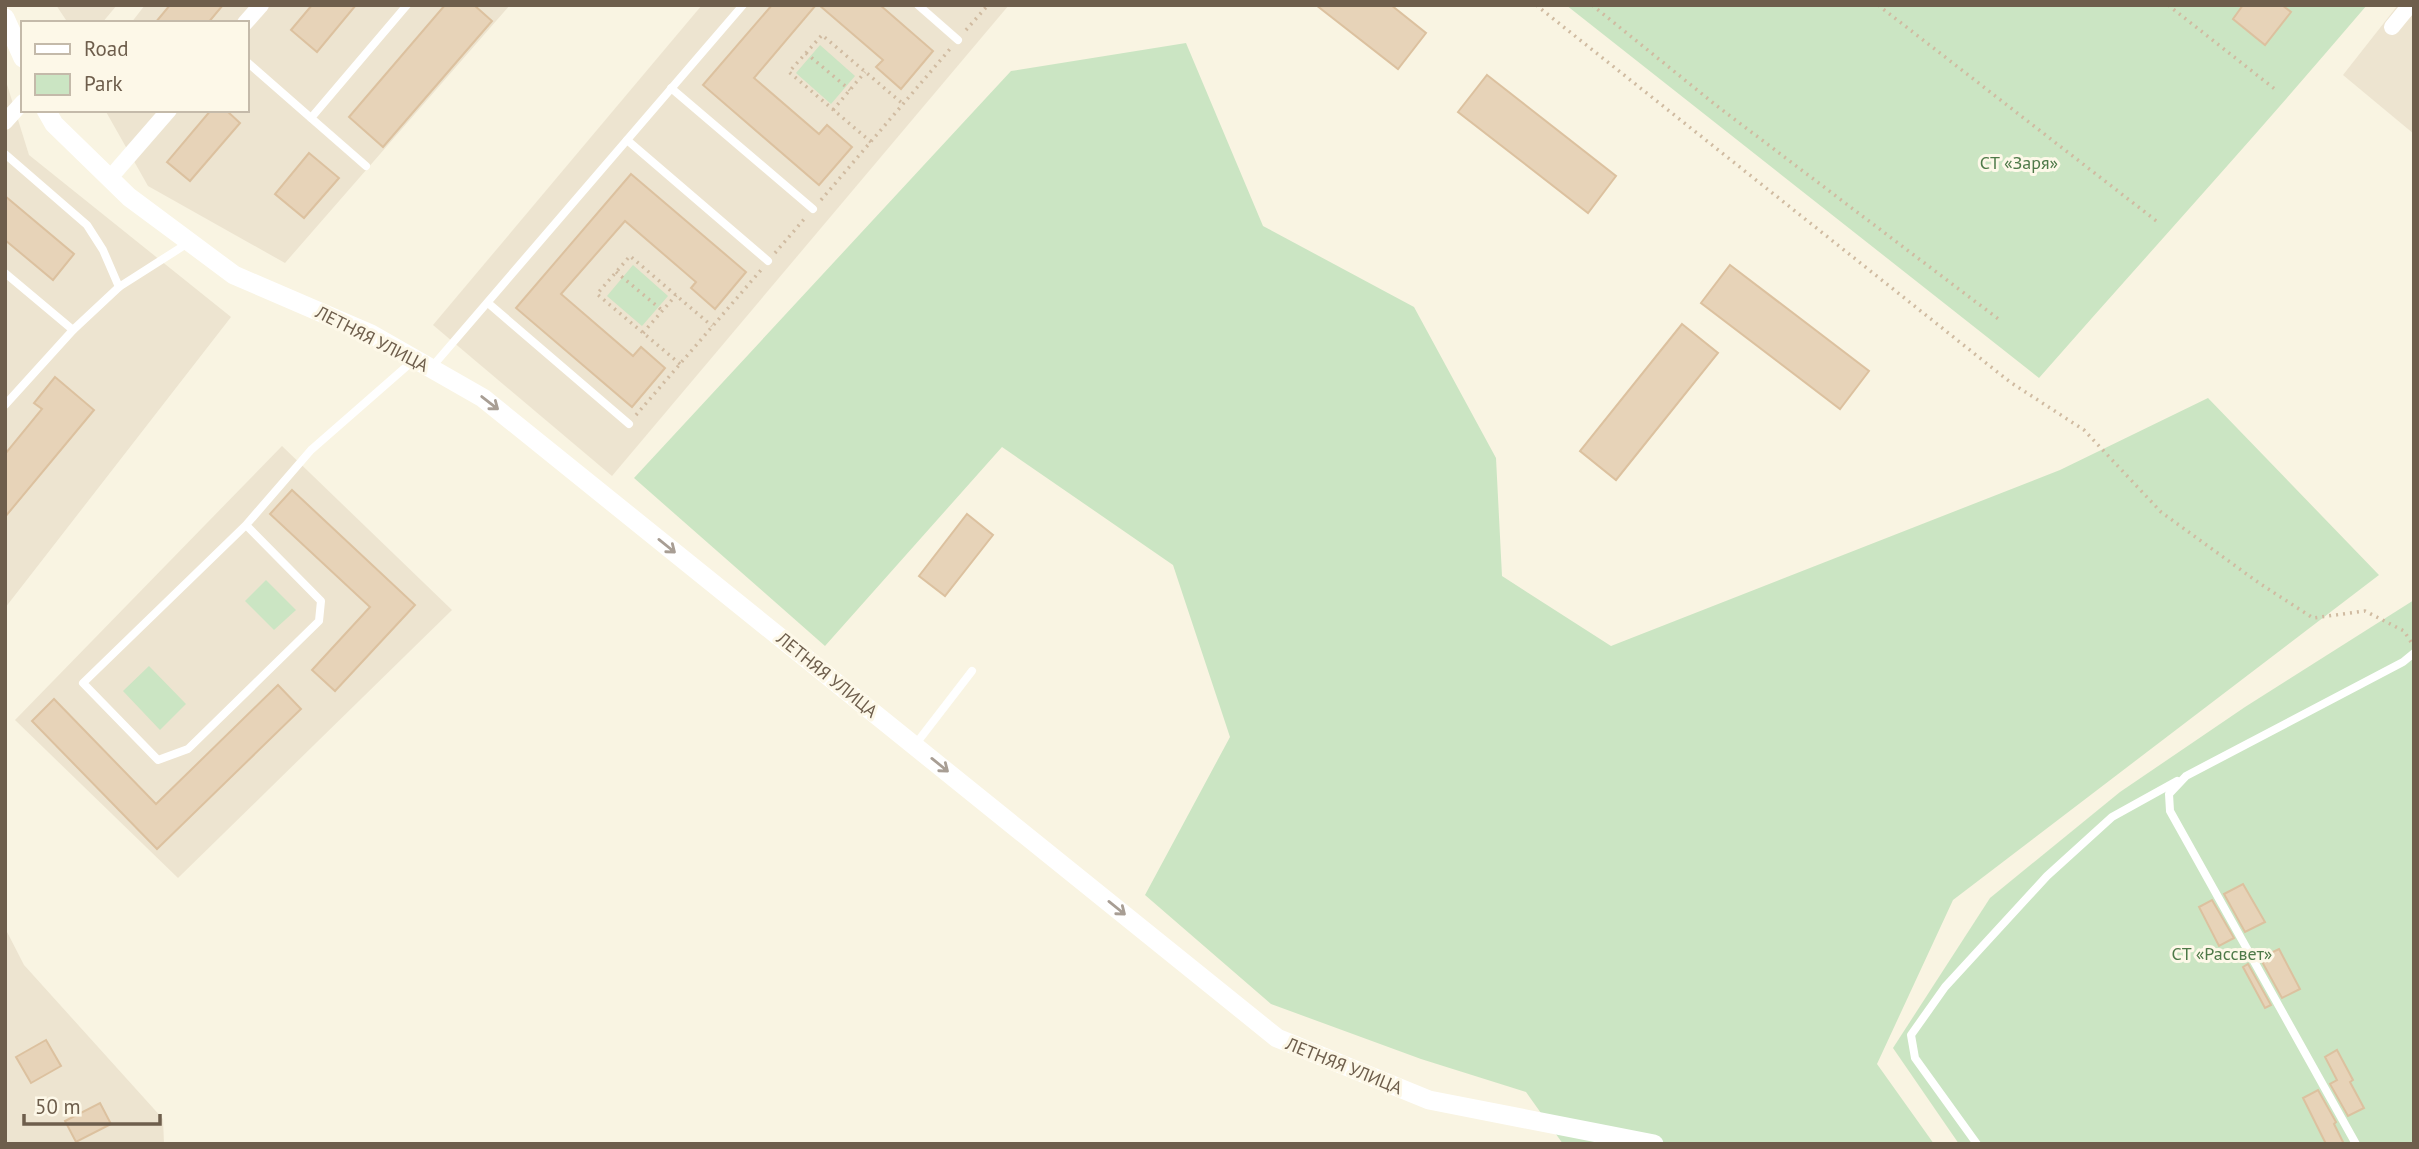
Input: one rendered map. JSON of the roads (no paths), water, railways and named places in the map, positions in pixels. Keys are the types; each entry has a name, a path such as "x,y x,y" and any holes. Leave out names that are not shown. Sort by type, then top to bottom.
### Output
{"street":[{"path":"247,21 261,5"},
{"path":"2392,27 2410,5"},
{"path":"5,18 21,54"},
{"path":"5,122 21,104"},
{"path":"109,179 167,112"},
{"name":"ЛЕТНЯЯ УЛИЦА","path":"56,124 109,179 188,243 234,275 371,334 483,397 1278,1038 1429,1100 1654,1144"}],"lane":[{"path":"311,118 407,5"},
{"path":"246,525 321,601 319,621 188,749 158,760 83,683 246,525 311,450 423,364 488,303 743,5"},
{"path":"918,5 958,40"},
{"path":"248,63 366,166"},
{"path":"671,88 813,209"},
{"path":"627,140 768,261"},
{"path":"5,154 87,225 103,250 119,288"},
{"path":"5,405 73,330 119,288 188,243"},
{"path":"5,273 73,330"},
{"path":"488,303 629,424"},
{"path":"1977,1144 1915,1058 1911,1035 1945,987 2047,876 2112,817 2403,662 2414,653"},
{"path":"915,745 972,671"},
{"path":"2186,776 2169,794 2170,811 2356,1144"}],"park label":[{"name":"СТ «Заря»","path":"2019,163"},
{"name":"СТ «Рассвет»","path":"2222,954"}]}
